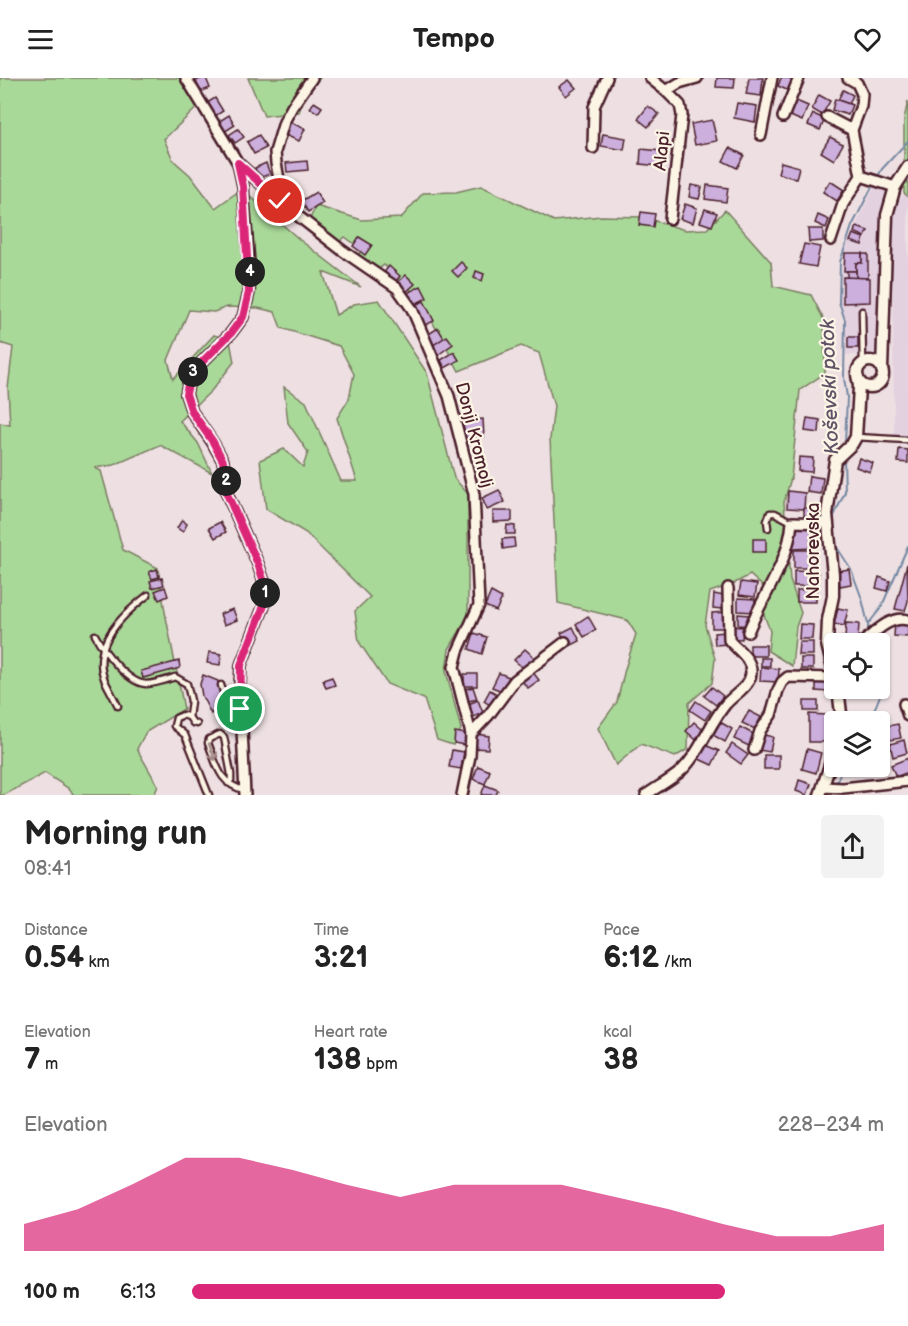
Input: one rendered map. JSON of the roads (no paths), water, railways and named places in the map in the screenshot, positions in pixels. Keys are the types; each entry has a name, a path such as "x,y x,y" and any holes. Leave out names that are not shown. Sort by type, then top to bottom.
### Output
{"street":[{"path":"186,78 238,163 243,186 249,292 243,317 231,333 195,369 189,380 186,394 192,412 223,461 227,494 258,564 266,588 265,603 241,665 240,709 245,793"},
{"path":"280,201 282,195 276,152 284,122 312,78"},
{"path":"593,148 594,107 607,78"},
{"name":"Alapi","path":"650,78 680,105 682,115 670,219"},
{"path":"666,91 679,83 698,78"},
{"path":"761,135 772,78"},
{"path":"783,117 799,78"},
{"path":"831,240 843,204 861,176 852,130 861,106 862,93 857,83 848,78"},
{"path":"827,117 852,130"},
{"name":"Donji Kromolj","path":"238,163 280,201 343,251 397,288 412,309 449,396 474,494 479,605 458,651 454,667 471,734 470,756 462,795"},
{"path":"859,394 877,385 881,380 887,215 895,187 908,167"},
{"path":"861,176 895,187"},
{"path":"856,437 858,369 883,353"},
{"path":"868,363 878,365 882,370"},
{"path":"858,378 864,386 871,387"},
{"name":"Nahorevska","path":"827,633 833,596 833,574 826,514 833,465 838,456 856,437"},
{"path":"748,632 787,549 792,522 827,523"},
{"path":"646,795 680,772 692,759 712,722 726,703 749,683 751,675 748,660 729,640 728,588"},
{"path":"873,633 892,621 907,616"},
{"path":"471,734 488,716 515,680 565,642"},
{"path":"754,750 760,731 771,715 782,682 788,677 824,672"},
{"path":"904,704 908,716"},
{"path":"824,790 908,781"}],"lane":[{"path":"862,312 868,363"},
{"path":"856,437 908,440"},
{"path":"768,528 767,521 770,513 775,513 792,522"},
{"path":"118,706 105,680 101,661 102,648 128,610 148,595"},
{"path":"95,635 102,648 129,675 142,683 149,684 175,677 187,684 191,701 189,717 192,723 197,724"},
{"path":"221,685 226,701 240,709"},
{"path":"189,717 178,716 174,721 174,726 185,735 209,795"},
{"path":"228,783 231,780 231,774 224,737 220,734 210,739 208,743 222,779 235,788 245,793"}],"waterway":[{"name":"Koševski potok","path":"877,178 882,169 908,141"},
{"name":"Koševski potok","path":"845,444 847,397 844,378 845,320 839,302 840,262 852,226 874,183"},
{"name":"Koševski potok","path":"844,458 845,492 833,518 836,546 851,569 862,599 868,633"},
{"path":"869,623 881,608 908,546"},
{"name":"Koševski potok","path":"874,711 878,699"},
{"name":"Koševski potok","path":"835,786 839,777"}]}
